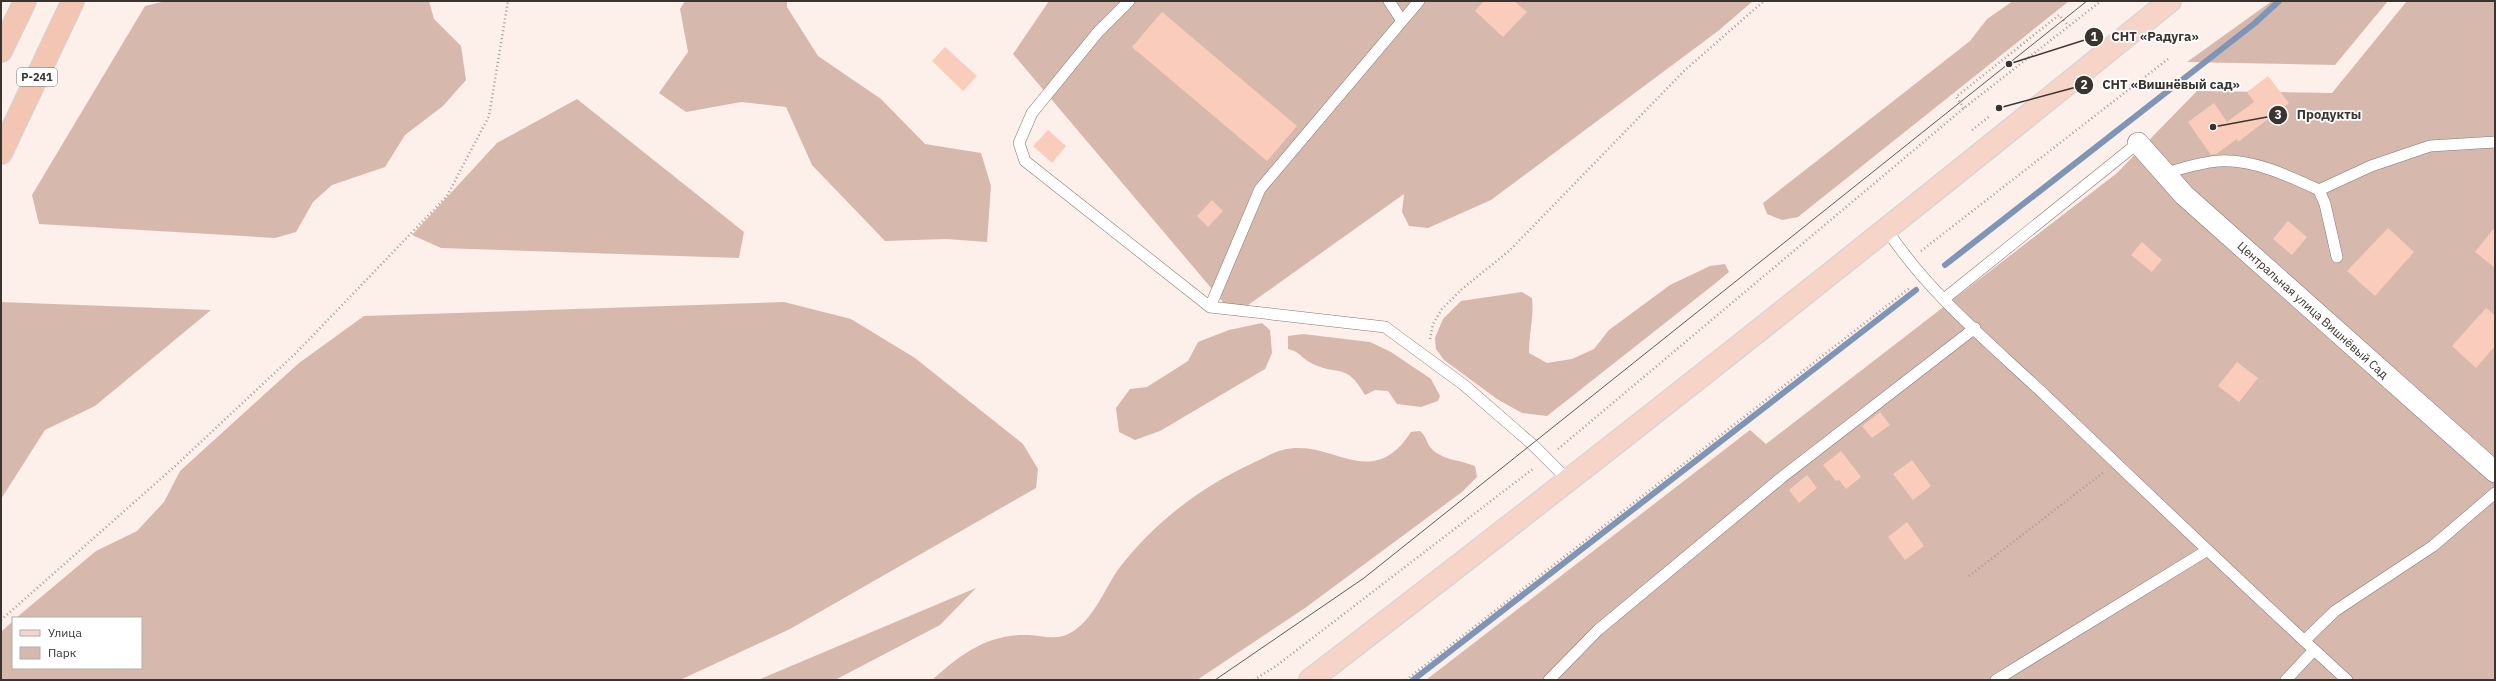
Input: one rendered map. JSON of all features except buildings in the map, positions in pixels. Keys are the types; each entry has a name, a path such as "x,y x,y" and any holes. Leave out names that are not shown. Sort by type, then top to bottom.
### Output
{"highway":[{"path":"1,51 25,1"},
{"name":"Р-241","path":"1,153 72,1"}],"main road":[{"path":"1310,680 1570,482 1887,230 2170,1"}],"street":[{"name":"Центральная улица Вишнёвый Сад","path":"2138,143 2184,195 2495,472"}],"lane":[{"path":"1129,1 1098,32 1032,113 1019,143 1025,161 1210,308 1385,327 1464,385 1547,458 1570,482"},
{"path":"1389,1 1402,21"},
{"path":"1210,308 1260,189 1419,1"},
{"path":"2319,190 2371,166 2430,146 2495,142"},
{"path":"1944,299 2138,143"},
{"path":"2164,173 2219,161 2241,163 2285,174 2319,190 2325,204 2336,257"},
{"path":"1887,230 1924,277 1944,299 2206,550 2347,680"},
{"path":"1549,680 1598,630 1775,483 1975,328"},
{"path":"2304,641 2335,611 2433,546 2495,493"},
{"path":"1996,680 2206,550"},
{"path":"2286,680 2314,650"}],"path":[{"path":"1,620 173,468 296,354 447,196 489,116 508,1"},
{"path":"1427,358 1433,324 1442,309 1462,289 1514,246 1685,70 1764,1"},
{"path":"1254,680 1276,666 1547,458 1964,108 2101,1"},
{"path":"1964,108 1956,97 2059,15 2068,26"},
{"path":"1910,260 2168,59"},
{"path":"1406,680 1924,277"},
{"path":"1969,576 2115,463"}],"green space":[{"path":"166,1 429,1 434,19 461,46 466,80 443,106 405,135 385,167 332,185 313,202 296,232 275,238 39,224 32,195 145,6"},
{"path":"685,1 787,1 787,7 818,56 881,99 925,144 981,153 991,186 987,242 946,239 885,241 812,165 786,107 741,102 686,112 659,93 688,52 680,9"},
{"path":"1049,1 1753,1 1718,31 1491,200 1428,228 1409,226 1402,212 1404,194 1234,315 1013,54"},
{"path":"2013,1 2069,1 1798,217 1782,220 1767,214 1763,203 1970,41 1987,19"},
{"path":"2272,1 2388,1 2335,65 2187,62"},
{"path":"2407,1 2495,1 2495,680 1426,680 1750,430 1766,444 2117,173 2197,91 2332,93"},
{"path":"577,99 744,232 739,258 441,248 412,235 497,143"},
{"path":"1725,264 1729,272 1547,416 1522,413 1497,399 1444,360 1436,349 1435,338 1443,319 1461,301 1522,292 1532,298 1529,353 1547,363 1572,359 1594,349 1609,330 1670,285 1710,266"},
{"path":"1,302 211,310 95,406 45,430 1,499"},
{"path":"784,302 851,319 915,358 1023,444 1038,469 1036,488 790,629 680,680 1,680 1,632 12,622 12,669 142,669 142,617 17,617 96,551 137,531 164,502 180,471 299,363 364,316"},
{"path":"1262,323 1270,330 1272,353 1265,369 1160,431 1135,440 1119,432 1116,408 1130,389 1147,387 1188,361 1198,342 1229,330"},
{"path":"1303,334 1370,342 1391,352 1431,379 1440,396 1438,401 1421,407 1397,404 1388,391 1375,390 1365,395 1358,384 1347,374 1320,367 1311,363 1298,353 1288,349 1288,336"},
{"path":"1420,431 1430,447 1439,455 1475,466 1477,477 1462,492 1305,608 1197,680 932,680 964,654 987,642 1013,636 1028,635 1056,637 1067,635 1072,632 1087,619 1120,567 1149,535 1181,506 1235,472 1276,452 1301,448 1318,450 1366,462 1381,459 1396,450 1411,432"},
{"path":"976,588 940,625 835,680 758,680"}],"waterway":[{"path":"1945,265 2255,23 2279,1"},
{"path":"1413,680 1916,290"}],"tram line":[{"path":"1215,680 1364,578 2087,1"}],"place":[{"name":"СНТ «Радуга»","path":"2009,64"},
{"name":"СНТ «Вишнёвый сад»","path":"1999,108"},
{"name":"Продукты","path":"2213,127"}]}
